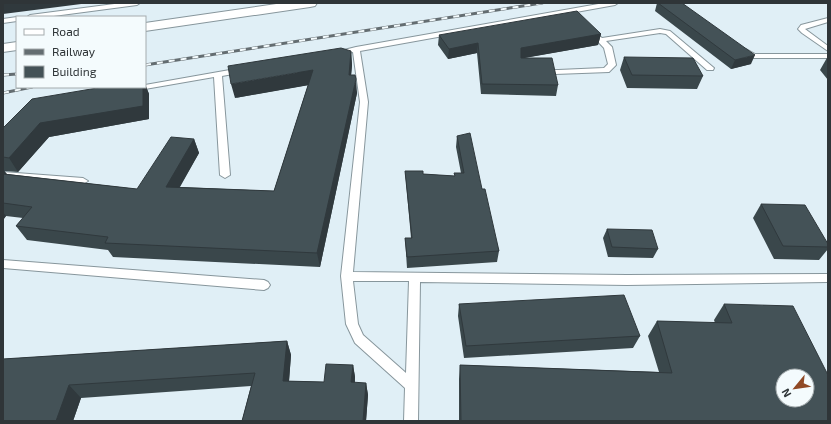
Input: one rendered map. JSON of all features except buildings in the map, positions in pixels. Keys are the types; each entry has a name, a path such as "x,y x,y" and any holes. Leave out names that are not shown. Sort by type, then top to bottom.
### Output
{"street":[{"path":"146,27 310,3"},
{"path":"3,48 16,46"}],"lane":[{"path":"37,16 137,3"},
{"path":"326,55 572,14 615,3"},
{"path":"3,21 16,19"},
{"path":"828,20 803,26 802,29 828,49"},
{"path":"558,72 606,70 612,65 608,47 585,26"},
{"path":"601,40 660,31 668,32 710,68"},
{"path":"738,47 744,52 754,56 828,56"},
{"path":"356,49 364,102 348,276 348,297 352,324 359,338 412,386"},
{"path":"146,86 249,68"},
{"path":"218,74 225,175"},
{"path":"3,175 82,181"},
{"path":"3,264 264,286"},
{"path":"348,276 627,280 828,278"},
{"path":"410,421 415,277"}],"railway":[{"path":"146,65 542,3"},
{"path":"3,75 16,74"},
{"path":"3,93 27,88"}]}
